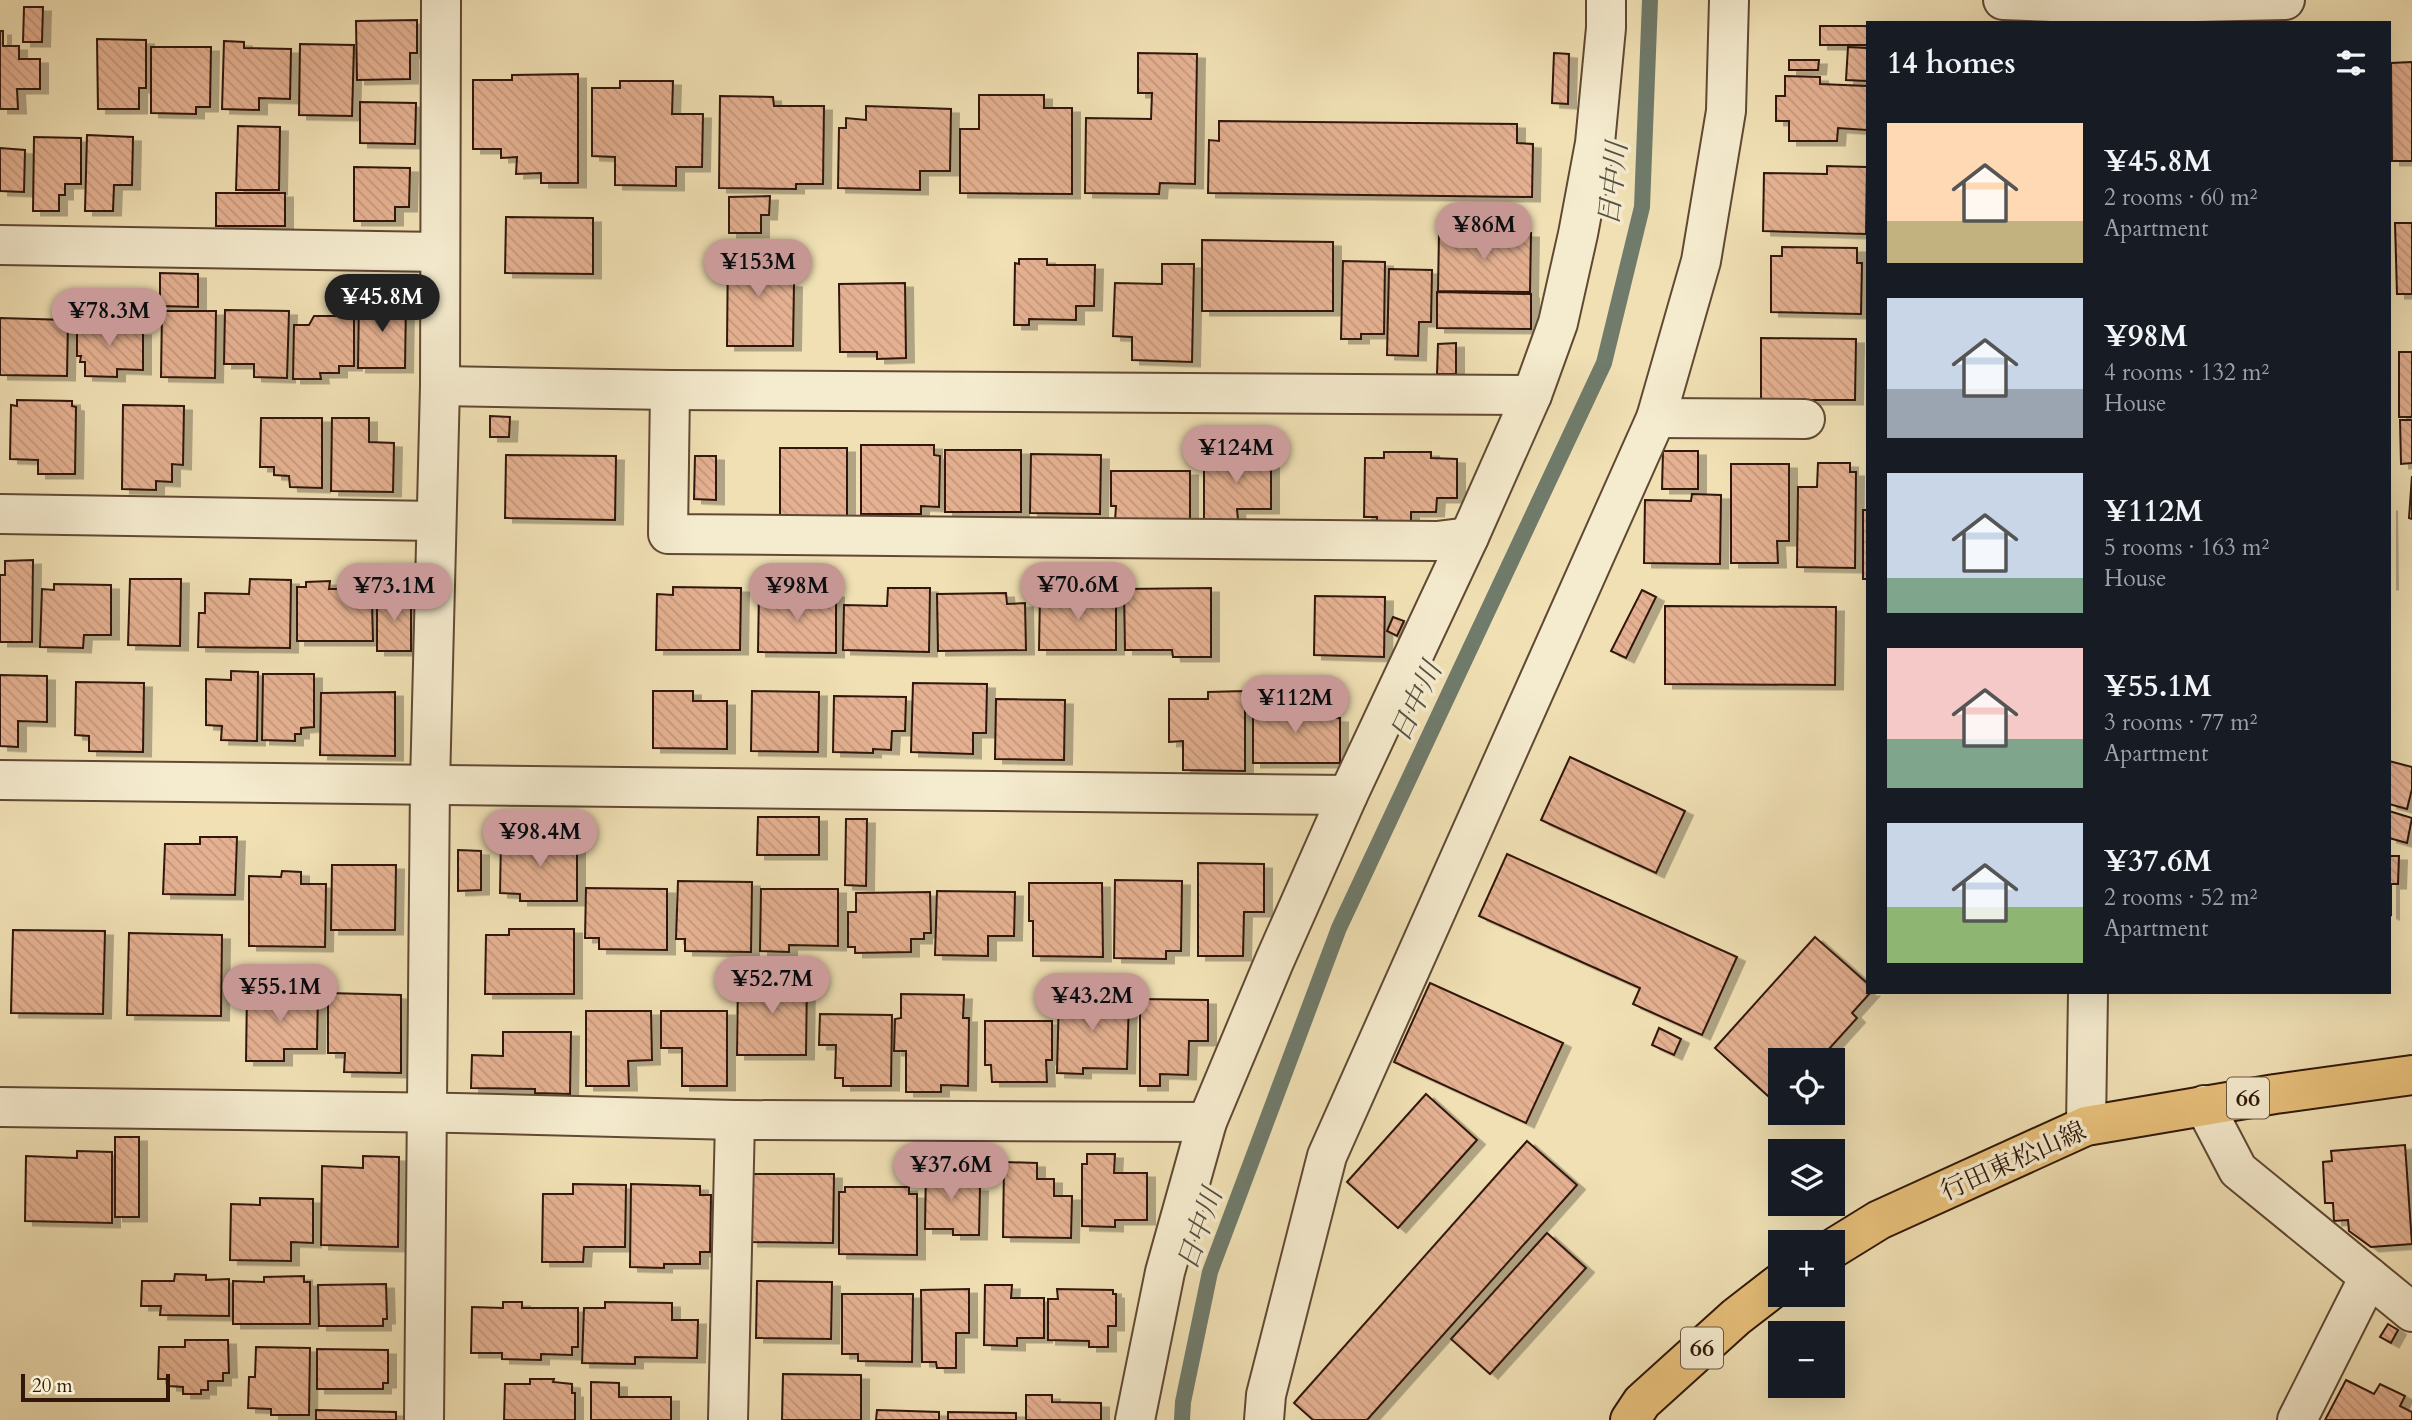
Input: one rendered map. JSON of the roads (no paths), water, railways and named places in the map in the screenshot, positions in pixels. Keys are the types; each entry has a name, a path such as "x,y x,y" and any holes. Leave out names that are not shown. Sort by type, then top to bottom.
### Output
{"main road":[{"name":"行田東松山線","path":"1845,1241 1880,1220 2086,1126 2204,1105 2412,1075"},
{"name":"66","path":"1630,1420 1642,1402 1736,1317 1768,1292"}],"street":[{"path":"424,1420 430,784 440,386 441,0"},
{"path":"1135,1420 1166,1272 1207,1122 1273,962 1532,395 1558,323 1595,143 1606,28 1606,0"},
{"path":"1264,1420 1266,1395 1327,1156 1656,418 1701,261 1726,111 1729,0"},
{"path":"2003,0 2107,9 2285,0"},
{"path":"0,245 439,252"},
{"path":"440,386 670,390 1532,395"},
{"path":"670,390 668,534 1423,541 1469,537"},
{"path":"1656,418 1805,419"},
{"path":"0,514 435,521"},
{"path":"0,780 1348,795"},
{"path":"2086,1126 2088,994"},
{"path":"2204,1105 2238,1170 2412,1312"},
{"path":"0,1107 427,1112 735,1120 1207,1122"},
{"path":"728,1420 735,1120"},
{"path":"2297,1420 2369,1277"}],"waterway":[{"name":"日中川","path":"1182,1420 1183,1402 1210,1272 1339,928 1604,363 1642,207 1650,0"}]}
